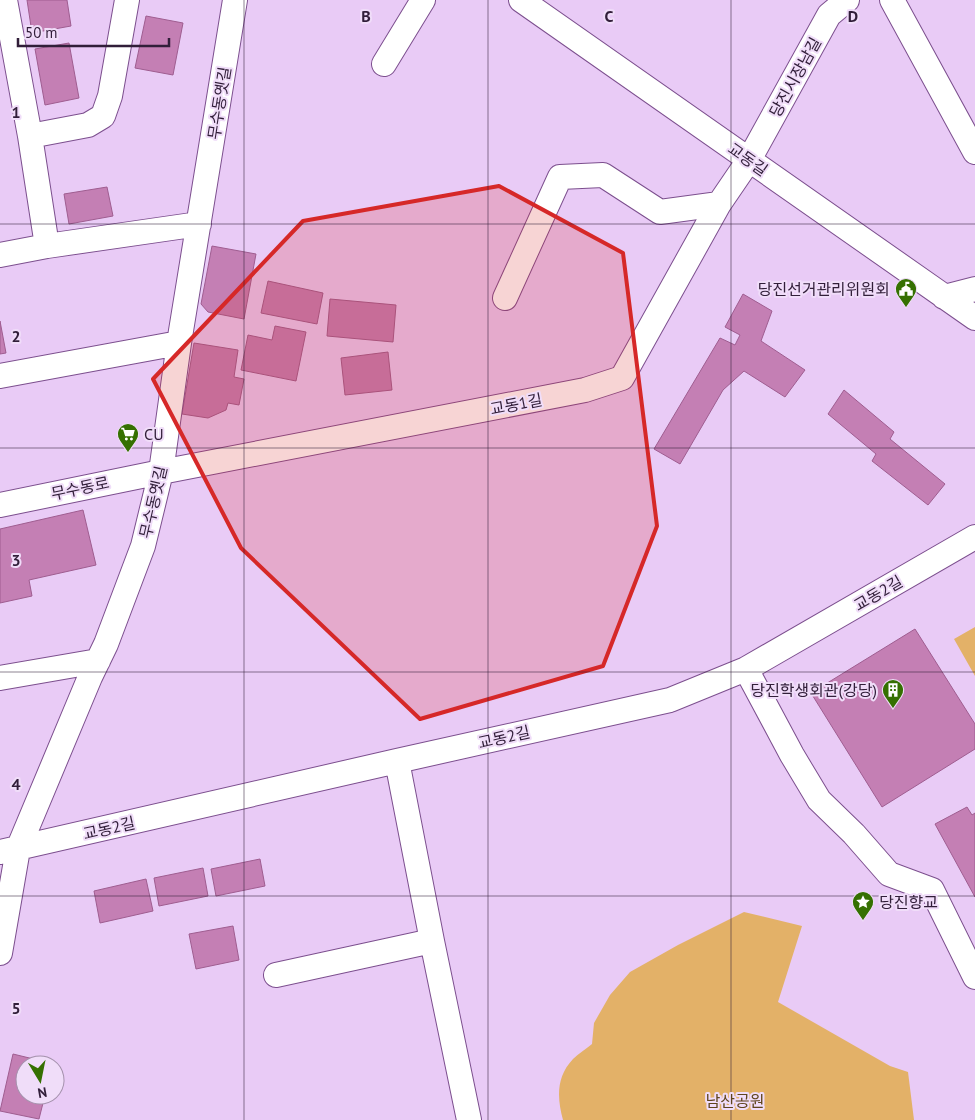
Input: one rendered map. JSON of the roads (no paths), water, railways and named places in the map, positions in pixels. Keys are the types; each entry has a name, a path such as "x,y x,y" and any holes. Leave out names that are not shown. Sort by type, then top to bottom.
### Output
{"street":[{"path":"5,0 30,136 47,246"},
{"path":"30,136 88,125 103,116 110,96 127,0"},
{"name":"무수동옛길","path":"0,953 9,851 106,644 143,546 161,472 179,343 235,0"},
{"path":"384,64 423,0"},
{"name":"교동길","path":"521,0 975,318"},
{"name":"당진시장남길","path":"749,160 829,15 847,0"},
{"path":"892,0 975,152"},
{"name":"교동1길","path":"161,472 585,390 622,378 719,204 749,160"},
{"path":"505,298 560,177 603,175 660,212 719,204"},
{"path":"0,255 47,246 199,224"},
{"path":"944,298 975,289"},
{"path":"0,376 179,343"},
{"name":"무수동로","path":"0,505 161,472"},
{"name":"교동2길","path":"9,851 670,700 746,669 975,537"},
{"path":"0,678 98,661"},
{"path":"746,669 792,755 819,800 854,834 889,874 932,890 975,977"},
{"path":"397,761 469,1120"},
{"path":"276,975 432,941"}],"place":[{"name":"당진선거관리위원회","path":"906,308"},
{"name":"CU","path":"128,453"},
{"name":"당진학생회관(강당)","path":"893,709"},
{"name":"당진향교","path":"863,921"}],"park label":[{"name":"남산공원","path":"735,1101"}]}
